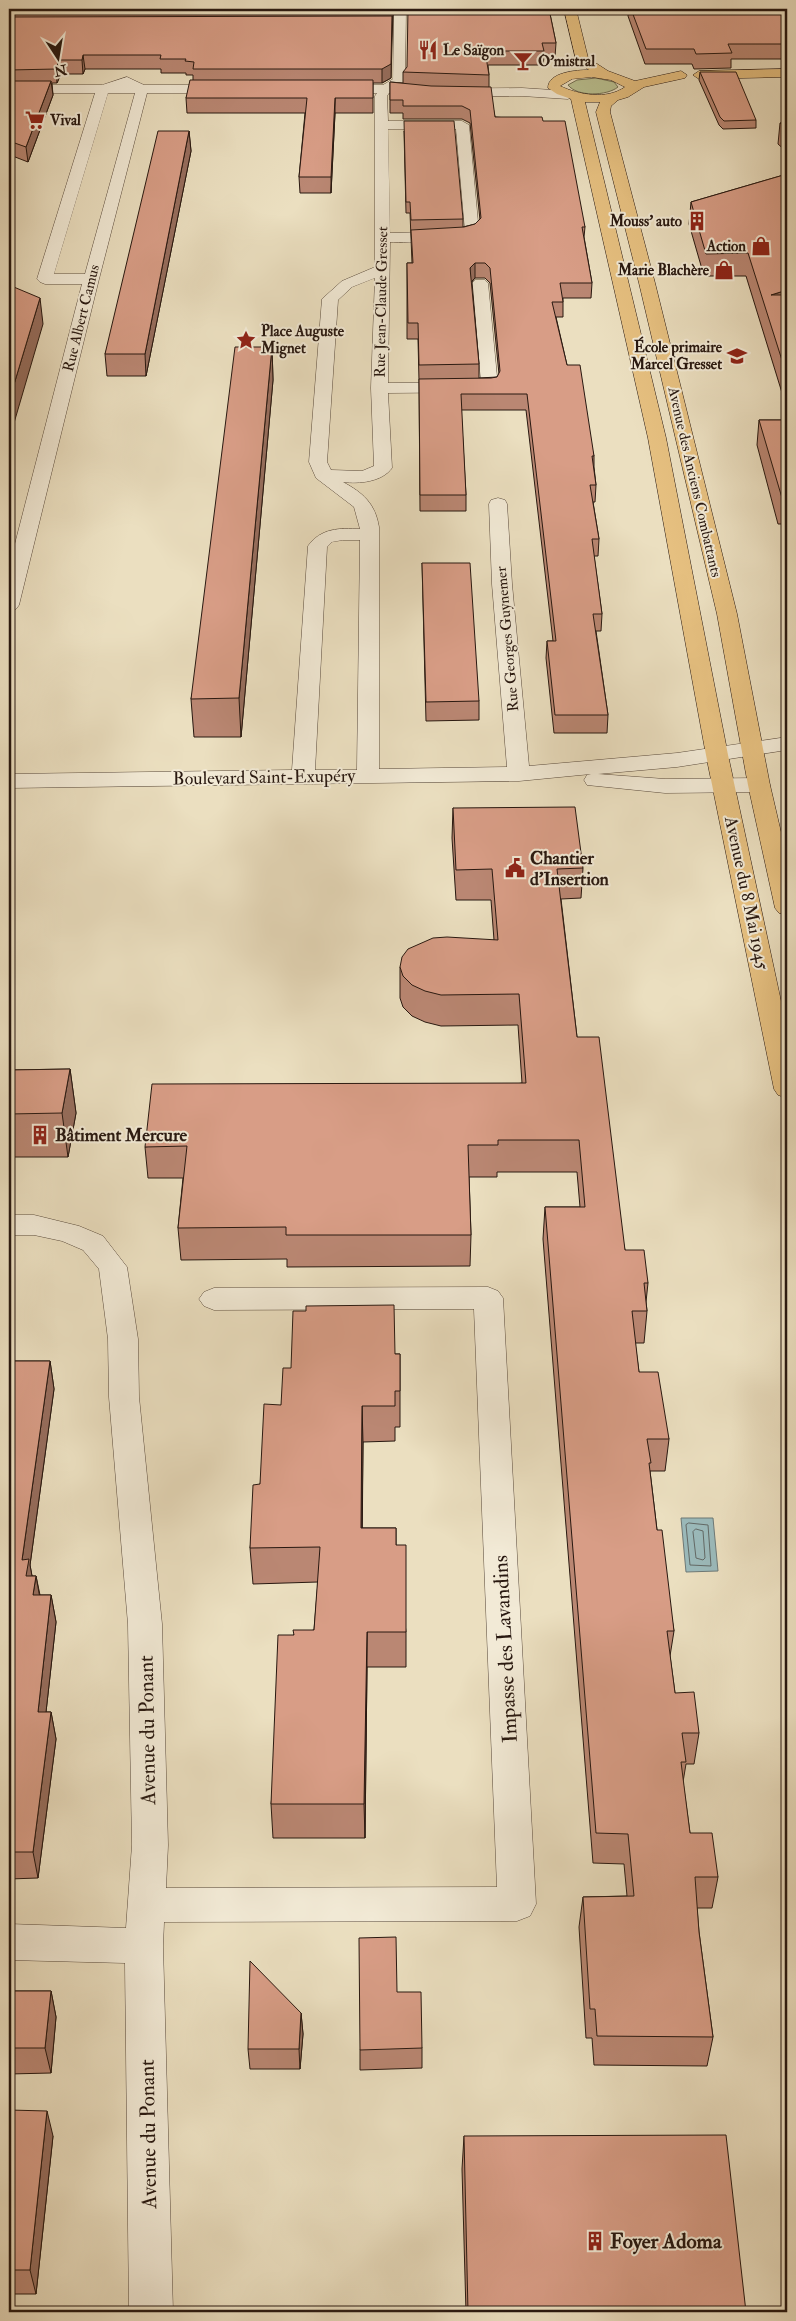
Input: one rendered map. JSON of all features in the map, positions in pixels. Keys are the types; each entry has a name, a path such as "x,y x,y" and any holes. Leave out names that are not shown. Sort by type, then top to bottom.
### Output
{"main road":[{"path":"570,9 582,60 608,75 627,81 631,87"},
{"path":"582,60 566,77 554,84 554,88 573,96 614,96 629,91 631,87 654,79 681,75"},
{"path":"566,77 787,73"},
{"name":"Avenue des Anciens Combattants","path":"573,96 657,438 723,785"},
{"name":"Avenue des Anciens Combattants","path":"614,96 605,105 603,112 647,283 727,614 759,785"},
{"name":"Avenue du 8 Mai 1945","path":"723,785 780,1045 787,1089"},
{"name":"Avenue du 8 Mai 1945","path":"759,785 787,908"}],"street":[{"path":"400,9 396,23 404,80"},
{"path":"546,78 566,77"},
{"path":"404,80 320,85 386,89 414,93 522,92 573,96"},
{"path":"386,89 404,80"},
{"path":"9,82 127,81 237,85 142,89 9,89"},
{"path":"103,89 127,81 142,89"},
{"path":"91,279 45,279 103,89"},
{"name":"Rue Albert Camus","path":"9,605 16,548 142,89"},
{"name":"Rue Jean-Claude Gresset","path":"322,474 354,478 374,475 383,468 379,388 383,269 381,96 386,89"},
{"path":"381,125 462,125 472,229 472,233 463,236 382,238"},
{"path":"368,776 370,535 367,514 361,503 330,483 322,474 318,462 330,299 347,284 383,269"},
{"path":"379,388 490,388 480,283"},
{"path":"347,284 361,284 382,291"},
{"name":"Rue Georges Guynemer","path":"498,504 502,584 519,774"},
{"path":"303,777 318,546 325,538 343,534 370,535"},
{"name":"Boulevard Saint-Exupéry","path":"9,780 519,774 717,754 787,743"},
{"name":"Boulevard Saint-Exupéry","path":"519,774 657,785 759,785"},
{"name":"Avenue du Ponant","path":"9,1225 34,1225 69,1233 93,1243 113,1267 123,1339 124,1397 145,1624 150,1845 144,1946 151,2312"},
{"name":"Impasse des Lavandins","path":"146,1905 517,1904 488,1298 214,1299"},
{"path":"9,1942 144,1946"}],"green space":[{"path":"596,78 614,82 618,87 607,92 592,94 578,92 568,85 577,80"}],"water":[{"path":"681,1518 713,1518 718,1571 686,1572"}],"building":[{"path":"408,9 549,9 556,43 542,43 544,51 485,51 489,75 403,72 407,67"},
{"path":"631,9 787,9 787,44 728,44 732,53 696,54 694,49 646,49"},
{"path":"392,16 391,64 382,69 193,69 194,62 185,61 186,59 160,59 161,55 83,55 82,60 59,60 56,69 9,70 9,17"},
{"path":"700,72 736,72 756,120 724,121 720,117"},
{"path":"190,80 373,80 373,98 335,98 331,177 299,177 307,98 186,98"},
{"path":"9,81 51,81 26,147 9,141"},
{"path":"390,82 431,86 491,87 495,117 542,117 543,121 565,121 585,227 582,227 592,283 560,283 563,302 552,302 567,365 580,365 594,456 592,456 596,485 590,485 599,539 592,539 602,614 593,614 608,715 555,715 547,641 556,641 527,394 461,394 466,495 420,495 419,379 491,378 497,377 500,371 490,268 485,263 475,263 470,268 479,364 419,365 418,323 408,323 407,263 413,263 411,230 464,227 475,224 481,218 470,110 462,106 403,106 403,100 390,100"},
{"path":"404,121 454,121 463,219 411,220 410,202 406,202"},
{"path":"780,123 787,123 787,129"},
{"path":"158,131 189,131 145,354 105,354"},
{"path":"787,174 787,290 771,295 787,295 787,376 748,253 706,254 691,202"},
{"path":"9,285 40,298 9,401"},
{"path":"235,347 272,347 239,698 191,699"},
{"path":"759,420 787,420 787,498 782,498"},
{"path":"422,563 470,563 479,701 426,702"},
{"path":"575,807 583,868 557,869 577,1037 599,1037 625,1250 644,1250 648,1283 644,1283 647,1311 632,1311 639,1372 658,1372 669,1439 647,1439 657,1530 662,1530 674,1631 667,1631 675,1693 694,1692 699,1733 682,1733 686,1762 681,1762 690,1833 712,1833 718,1877 695,1877 699,1932 713,2037 597,2036 595,2009 590,2009 583,1897 634,1896 628,1834 596,1833 545,1207 585,1207 579,1140 498,1140 498,1145 468,1145 471,1235 286,1235 286,1227 178,1228 187,1146 145,1147 152,1084 526,1083 519,994 441,995 412,985 403,976 400,967 402,957 408,949 433,938 498,940 492,869 456,870 453,808"},
{"path":"70,1069 62,1113 9,1114 9,1070"},
{"path":"394,1305 395,1354 400,1354 400,1391 395,1391 395,1406 362,1406 361,1528 396,1528 396,1545 406,1545 406,1632 367,1632 364,1804 271,1804 278,1635 294,1635 293,1630 314,1630 320,1547 250,1548 253,1485 260,1484 264,1404 281,1405 283,1368 291,1368 293,1311 306,1311 306,1306"},
{"path":"9,1361 50,1361 22,1560 29,1559 26,1576 36,1576 33,1595 51,1595 38,1712 51,1712 33,1852 9,1852"},
{"path":"396,1937 397,1992 421,1992 422,2048 360,2050 359,1938"},
{"path":"250,1961 301,2013 299,2049 248,2049"},
{"path":"9,1991 51,1991 45,2048 9,2048"},
{"path":"9,2110 47,2111 30,2270 9,2270"},
{"name":"Foyer Adoma","path":"726,2135 746,2312 468,2312 464,2136"}],"place":[{"name":"Le Saïgon","path":"428,50"},
{"name":"O'mistral","path":"523,61"},
{"name":"Vival","path":"35,120"},
{"name":"Mouss' auto","path":"697,221"},
{"name":"Action","path":"761,246"},
{"name":"Marie Blachère","path":"724,270"},
{"name":"Place Auguste Mignet","path":"246,340"},
{"name":"École primaire Marcel Gresset","path":"737,356"},
{"name":"Chantier d'Insertion","path":"515,868"},
{"name":"Bâtiment Mercure","path":"40,1135"},
{"name":"Foyer Adoma","path":"595,2241"}]}
